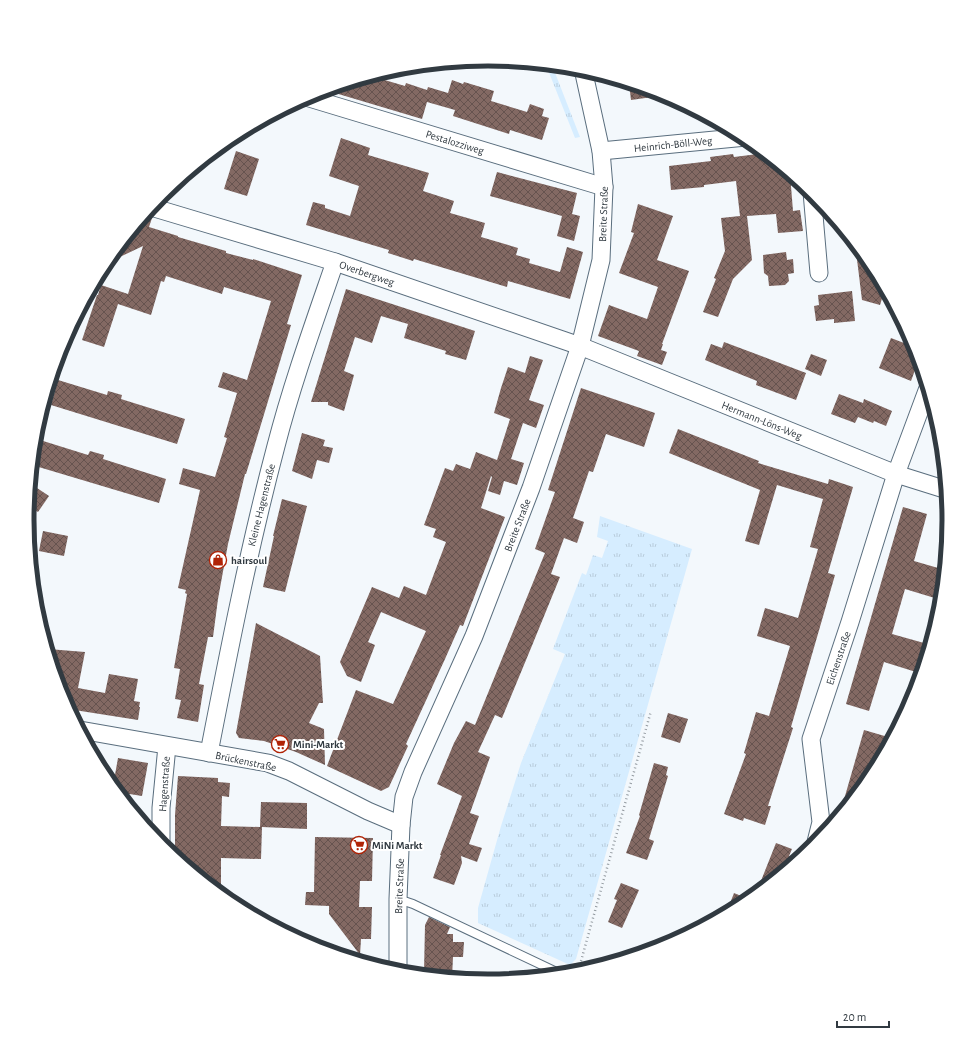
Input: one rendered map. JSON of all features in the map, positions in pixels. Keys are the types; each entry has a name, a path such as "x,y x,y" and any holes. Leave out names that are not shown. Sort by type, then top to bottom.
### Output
{"street":[{"name":"Breite Straße","path":"398,966 398,899 401,825 404,798 474,636 529,496 580,346 601,260 604,187 601,151 585,77"},
{"name":"Pestalozziweg","path":"320,99 604,187"},
{"name":"Heinrich-Böll-Weg","path":"601,151 734,138"},
{"path":"813,202 819,273"},
{"name":"Overbergweg","path":"158,209 335,262 580,346"},
{"name":"Kleine Hagenstraße","path":"209,753 250,548 276,445 309,336 335,262"},
{"name":"Hermann-Löns-Weg","path":"580,346 896,474 942,488"},
{"name":"Eichenstraße","path":"827,823 811,739 850,622 896,474 925,395"},
{"name":"Brückenstraße","path":"86,731 268,763 289,771 368,811 401,825"},
{"name":"Hagenstraße","path":"161,835 161,808 166,746"}],"lane":[{"path":"398,899 413,904 553,970"}],"path":[{"path":"577,966 581,961 651,711"}],"green space":[{"path":"548,70 554,71 580,137 575,138"},
{"path":"600,516 692,549 576,959 570,965 478,923 478,908 501,826 521,763 565,654 553,649 582,573 586,575 593,555 602,558 608,541 597,537"}],"building":[{"path":"381,79 405,86 406,83 427,90 428,87 448,93 452,80 494,91 491,101 527,112 530,104 544,109 542,116 549,118 542,140 510,130 509,134 453,116 455,110 427,102 422,119 335,93"},
{"path":"630,88 652,97 631,100"},
{"path":"341,138 370,148 368,155 429,173 423,191 454,201 450,213 485,223 481,237 518,248 516,255 530,259 529,263 560,272 567,247 583,252 570,299 508,281 507,287 414,259 413,261 388,253 389,250 306,225 313,202 325,205 325,208 350,216 359,186 329,176"},
{"path":"236,151 259,159 247,196 224,189"},
{"path":"733,154 734,157 757,154 791,181 793,211 800,210 803,231 778,233 776,214 747,216 752,260 733,279 718,317 703,312 725,251 721,218 740,216 736,181 704,185 704,187 671,190 669,166 711,161 710,157"},
{"path":"497,172 577,193 572,214 580,216 574,241 557,236 562,216 490,196"},
{"path":"638,204 673,216 657,260 689,271 662,344 661,350 667,352 662,365 637,356 639,351 598,336 609,305 647,319 658,287 619,273 634,233 631,232"},
{"path":"150,217 152,218 149,227 226,251 226,253 253,259 302,275 287,324 291,325 245,474 228,544 213,637 208,637 199,684 204,685 198,722 177,718 181,700 175,699 180,669 174,668 187,594 185,593 186,590 178,588 200,490 179,484 183,468 215,477 227,438 224,437 237,393 218,387 223,372 247,380 271,301 224,287 222,294 166,276 164,282 161,281 151,315 118,304 104,347 82,340 101,285 128,294 143,246 118,258"},
{"path":"786,252 787,260 793,259 794,273 788,274 789,281 785,285 769,286 768,276 764,273 763,255"},
{"path":"856,254 883,295 880,305 862,300"},
{"path":"346,289 475,331 466,360 445,354 446,351 404,338 408,324 381,316 372,343 355,337 344,371 354,375 344,411 328,405 328,402 311,402"},
{"path":"852,291 855,321 834,323 834,319 816,321 814,306 819,305 818,295"},
{"path":"891,338 904,343 905,340 916,367 911,381 879,368"},
{"path":"724,342 806,373 796,400 756,385 757,381 705,360 711,344 722,348"},
{"path":"811,354 827,360 821,376 805,369"},
{"path":"530,356 543,360 529,400 544,405 536,428 523,423 511,459 524,463 517,485 504,481 500,495 488,491 491,476 481,508 505,517 463,626 460,625 406,744 408,746 389,787 381,791 327,766 356,690 393,704 426,631 381,612 368,642 375,645 361,682 347,676 340,662 372,587 399,598 404,586 426,595 446,542 433,537 436,529 424,525 445,468 453,471 456,464 470,469 476,452 497,460 510,419 494,413 501,388 508,367 525,373"},
{"path":"58,380 107,395 108,391 122,395 121,399 185,419 177,444 51,405"},
{"path":"581,388 655,413 644,447 606,434 593,472 589,471 573,518 584,522 577,543 564,538 551,574 560,577 502,718 495,715 478,752 490,757 470,813 479,816 469,844 482,848 477,862 461,856 462,863 454,885 433,878 462,796 437,784 454,743 466,721 475,725 545,553 535,549 555,492 548,490"},
{"path":"839,394 863,403 864,399 892,411 886,426 858,417 855,423 831,414"},
{"path":"678,429 759,461 758,463 828,484 829,479 853,487 828,573 835,575 791,727 793,728 768,806 771,806 765,825 744,818 743,821 724,814 746,754 744,753 756,712 769,716 790,646 757,636 765,608 798,618 818,549 810,547 823,499 777,485 759,545 745,541 760,490 669,453"},
{"path":"302,433 325,440 323,446 333,448 329,463 317,460 312,479 292,471"},
{"path":"42,440 88,455 90,451 104,455 103,459 166,479 159,503 37,467"},
{"path":"35,487 49,496 38,512 34,510"},
{"path":"282,499 307,506 285,592 263,587"},
{"path":"903,507 927,514 914,561 940,569 936,598 905,589 892,634 924,643 916,672 884,662 869,711 846,704"},
{"path":"43,531 68,536 64,556 39,551"},
{"path":"256,623 320,656 323,703 319,703 309,723 324,729 325,765 296,752 264,741 239,738 236,733"},
{"path":"53,649 85,652 78,688 105,693 109,674 138,679 134,701 140,702 138,720 76,710 58,667"},
{"path":"668,713 688,719 680,743 661,737"},
{"path":"864,730 888,737 866,773 842,805"},
{"path":"118,758 148,763 142,796 125,793 114,778"},
{"path":"654,763 668,767 666,775 668,776 649,839 654,841 647,860 626,853 640,816 639,815"},
{"path":"178,776 218,778 218,782 230,783 229,797 222,796 221,826 260,827 261,802 307,803 307,829 262,827 261,859 221,858 221,887 175,849 175,815"},
{"path":"315,837 373,838 372,881 360,881 359,907 372,907 371,939 361,939 360,955 329,914 329,906 305,905 306,892 314,892"},
{"path":"776,843 792,849 789,856 793,858 759,885"},
{"path":"621,883 639,890 622,928 608,922 617,900 614,899"},
{"path":"734,893 743,897 741,898 729,906"},
{"path":"429,917 450,927 447,934 453,934 453,942 464,942 463,957 453,957 452,973 424,970 425,925"}],"place":[{"name":"hairsoul","path":"218,560"},
{"name":"Mini-Markt","path":"280,744"},
{"name":"MiNi Markt","path":"359,845"}]}
